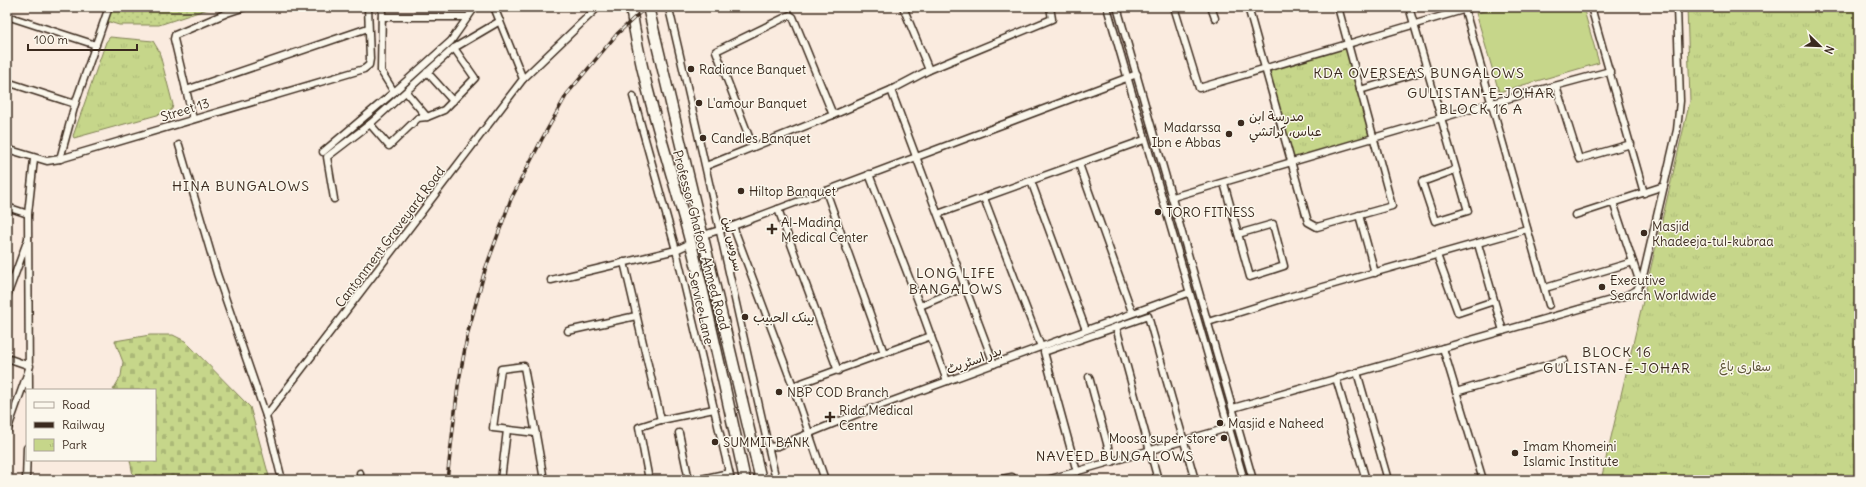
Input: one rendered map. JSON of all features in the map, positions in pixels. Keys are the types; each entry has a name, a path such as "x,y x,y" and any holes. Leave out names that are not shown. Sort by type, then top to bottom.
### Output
{"main road":[{"name":"Professor Ghafoor Ahmed Road","path":"631,7 634,29 660,138 691,244 745,480"},
{"path":"648,7 704,235 761,480"},
{"path":"738,448 752,446"}],"street":[{"path":"60,159 75,104 109,7"},
{"path":"222,7 227,13"},
{"path":"193,119 174,39 175,35 245,7"},
{"path":"186,90 368,28 368,7"},
{"path":"382,7 381,71 394,92"},
{"path":"323,152 451,41 474,7"},
{"path":"494,7 523,79"},
{"name":"Cantonment Graveyard Road","path":"266,416 523,79 598,7"},
{"path":"903,7 929,70"},
{"path":"706,166 833,115 891,90 929,70 1052,19 1050,7"},
{"path":"1107,7 1188,293 1244,480"},
{"path":"1117,7 1173,197 1253,480"},
{"path":"1174,7 1199,88 1464,8 1472,7"},
{"path":"1211,7 1215,18"},
{"path":"1248,7 1308,222 1317,227 1392,206 1338,7"},
{"path":"1409,7 1468,211 1435,221 1422,182 1455,170"},
{"path":"1591,7 1644,193"},
{"path":"1233,408 1625,296 1637,290 1643,276 1677,130 1680,101 1677,7"},
{"path":"1464,8 1549,305"},
{"name":"سروس لین","path":"670,13 706,166 719,231 776,480"},
{"path":"753,147 716,51 790,15 833,115"},
{"path":"7,16 96,45"},
{"path":"382,17 468,17"},
{"path":"334,199 327,157 370,124 454,48 500,21"},
{"name":"Street 13","path":"7,149 34,159 48,161 60,159 364,69 369,65 370,59 368,28"},
{"path":"370,124 389,146 418,118 427,117 444,110 475,78 454,48"},
{"path":"1360,90 1427,70"},
{"path":"1173,197 1492,103 1610,71"},
{"path":"427,72 453,101"},
{"path":"704,235 733,226 1137,74"},
{"path":"7,82 75,104"},
{"path":"1556,86 1579,159 1631,144"},
{"path":"891,90 994,364"},
{"path":"406,92 427,117"},
{"name":"Service Lane","path":"633,96 676,250 730,480"},
{"path":"938,214 1144,140"},
{"path":"179,145 214,267 266,416 282,480"},
{"path":"29,389 28,214 34,159"},
{"path":"1079,164 1132,312"},
{"path":"869,174 947,381"},
{"path":"1031,181 1086,330"},
{"path":"1224,183 1238,234 1250,277 1284,266 1273,224 1238,234"},
{"path":"1575,215 1664,186"},
{"path":"826,191 884,353"},
{"path":"984,198 1041,347"},
{"path":"1613,202 1640,283"},
{"path":"7,207 28,214"},
{"path":"778,209 838,371"},
{"path":"1359,215 1375,272"},
{"path":"733,226 793,386 825,480"},
{"path":"1208,322 1285,298 1527,229"},
{"path":"7,296 8,286 29,235"},
{"path":"551,280 676,250 691,244"},
{"path":"1478,244 1503,331"},
{"path":"1437,255 1458,312 1494,301"},
{"path":"624,262 661,420"},
{"path":"1545,288 1633,262"},
{"path":"920,306 965,287"},
{"name":"بدر اسٹریٹ","path":"768,447 778,446 947,381 1132,312 1188,293"},
{"path":"568,331 636,316"},
{"path":"1076,472 1044,352 1148,316 1195,480"},
{"path":"1116,327 1158,480"},
{"path":"793,386 838,371 931,336"},
{"path":"1443,348 1483,480"},
{"path":"7,358 30,366"},
{"path":"1456,392 1564,360"},
{"path":"536,433 492,428 500,371 503,369 522,365 536,433 544,480"},
{"path":"7,431 30,366"},
{"path":"1357,372 1388,480"},
{"path":"1089,378 1112,462"},
{"path":"1336,378 1366,480"},
{"path":"650,480 639,427 661,420 714,409"},
{"path":"1047,480 1066,477 1076,472 1238,425"},
{"path":"501,480 507,430"},
{"path":"679,433 689,480"},
{"path":"26,480 27,461"},
{"path":"697,480 729,472"},
{"path":"997,480 1012,477"}],"green space":[{"path":"111,7 214,7 159,25 119,25 106,21"},
{"path":"1500,7 1583,7 1599,63 1499,92 1476,13"},
{"name":"سفاری باغ","path":"1687,7 1859,7 1859,480 1601,480 1690,101"},
{"path":"110,37 153,41 159,51 173,105 172,109 168,112 74,138 73,136 106,42"},
{"path":"1348,44 1373,138 1292,163 1265,68"},
{"path":"150,335 173,335 185,341 250,407 270,480 134,480 130,461 156,461 156,389 114,389 121,376 123,362 115,341"}],"railway":[{"path":"447,480 458,386 468,332 485,270 511,199 567,94 617,34 646,7"}],"place":[{"name":"Radiance Banquet","path":"691,69"},
{"name":"L'amour Banquet","path":"699,103"},
{"name":"مدرسة ابن عباس، كراتشي","path":"1241,123"},
{"name":"Madarssa Ibn e Abbas","path":"1229,134"},
{"name":"Candles Banquet","path":"703,138"},
{"name":"Hiltop Banquet","path":"741,191"},
{"name":"TORO FITNESS","path":"1158,212"},
{"name":"Al-Madina Medical Center","path":"772,229"},
{"name":"Masjid Khadeeja-tul-kubraa","path":"1644,233"},
{"name":"Executive Search Worldwide","path":"1602,287"},
{"name":"بينک الحبيب","path":"745,317"},
{"name":"NBP COD Branch","path":"779,392"},
{"name":"Rida Medical Centre","path":"830,417"},
{"name":"Masjid e Naheed","path":"1220,423"},
{"name":"Moosa super store","path":"1224,438"},
{"name":"SUMMIT BANK","path":"715,442"},
{"name":"Imam Khomeini Islamic Institute","path":"1515,453"}],"district":[{"name":"KDA OVERSEAS BUNGALOWS","path":"1419,73"},
{"name":"GULISTAN-E-JOHAR BLOCK 16 A","path":"1481,102"},
{"name":"HINA BUNGALOWS","path":"241,186"},
{"name":"LONG LIFE BANGALOWS","path":"956,282"},
{"name":"BLOCK 16 GULISTAN-E-JOHAR","path":"1617,360"},
{"name":"NAVEED BUNGALOWS","path":"1115,456"}]}
